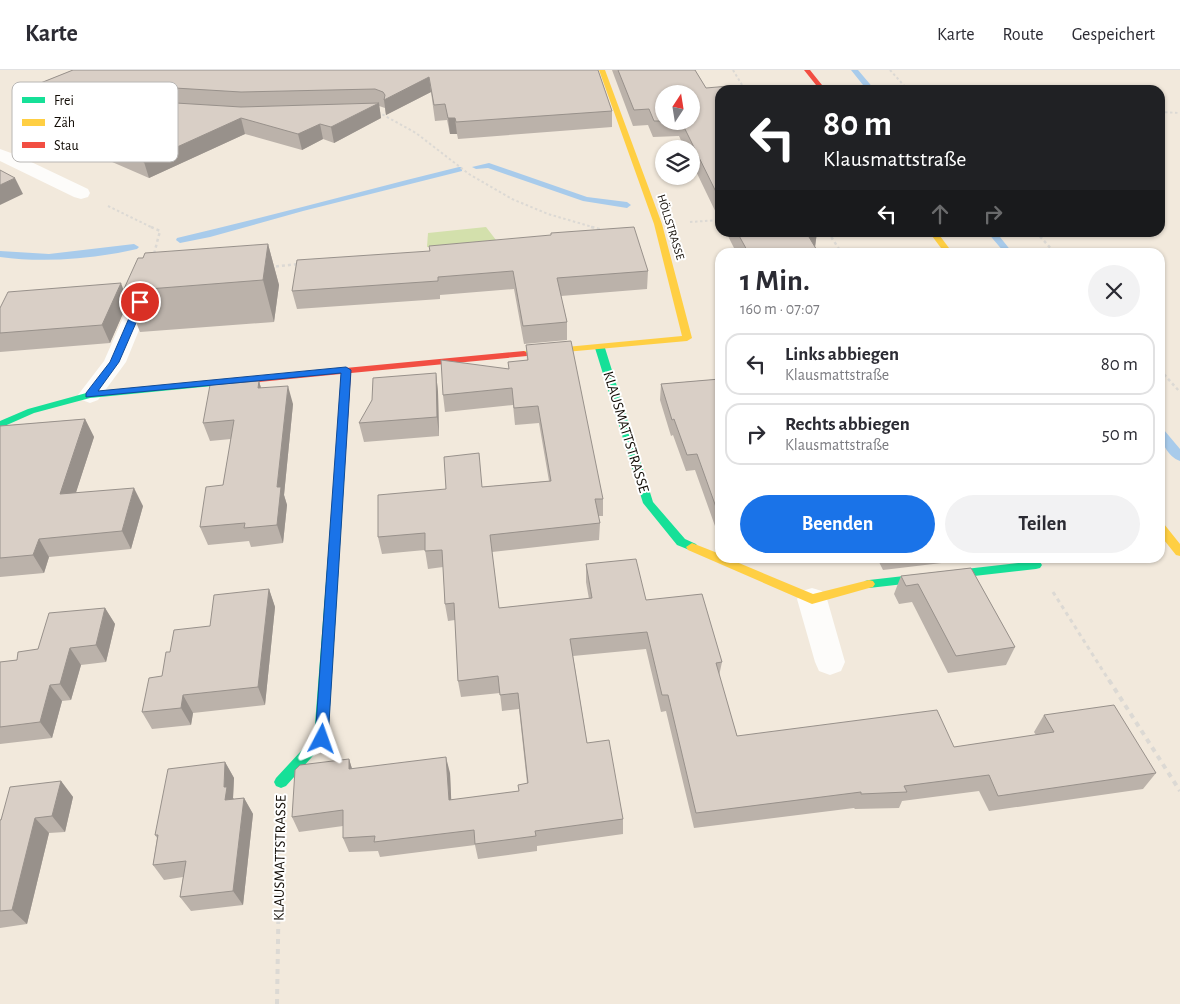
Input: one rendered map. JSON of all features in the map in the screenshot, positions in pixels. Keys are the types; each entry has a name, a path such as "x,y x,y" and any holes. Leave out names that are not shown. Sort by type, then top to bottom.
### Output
{"street":[{"name":"HÖLLSTRASSE","path":"600,348 687,338 658,224 602,70"},
{"path":"807,70 818,85"},
{"path":"17,162 81,193"},
{"path":"937,237 945,248"},
{"path":"90,395 115,362 147,286"},
{"path":"0,425 31,411 90,395 600,348"},
{"name":"KLAUSMATTSTRASSE","path":"600,348 648,502 681,542 715,557"},
{"name":"KLAUSMATTSTRASSE","path":"281,782 322,739 346,370"},
{"path":"1165,533 1180,552"},
{"name":"KLAUSMATTSTRASSE","path":"729,563 812,599"},
{"path":"830,662 812,599 860,585 1036,565"}],"path":[{"path":"733,70 742,85"},
{"path":"890,70 904,85"},
{"path":"378,112 416,133 469,174 512,199 548,214 611,233 602,234"},
{"path":"1165,112 1180,114"},
{"path":"81,193 160,230 147,286"},
{"path":"831,237 838,248"},
{"path":"1040,237 1050,248"},
{"path":"264,268 303,264"},
{"path":"1165,376 1180,392"},
{"path":"1036,565 1180,791"},
{"name":"KLAUSMATTSTRASSE","path":"278,1004 281,782"}],"green space":[{"path":"486,227 496,240 427,247 428,233"}],"building":[{"path":"73,70 598,70 612,111 456,122 455,118 448,118 445,104 434,105 429,77 384,100 385,95 383,92 375,89 241,92 178,88 178,82 43,82"},
{"path":"618,70 695,70 706,88 715,87 715,190 700,159 700,140 690,140 685,130 700,130 700,85 655,85 655,121 649,109 634,110"},
{"path":"178,103 241,107 379,103 331,127 320,124 298,134 241,118 178,147"},
{"path":"0,170 15,178 0,185"},
{"path":"634,227 648,271 557,278 567,322 523,326 513,271 438,277 438,281 292,291 297,260 430,251 429,246 551,235 551,233"},
{"path":"740,237 809,237 816,248 746,248"},
{"path":"268,244 263,280 123,291 138,258 143,258 145,253"},
{"path":"121,283 102,325 0,333 0,308 8,292"},
{"path":"571,341 603,499 595,499 600,523 490,535 499,608 592,598 586,564 636,559 646,600 702,594 722,662 716,663 737,736 937,710 954,747 1054,732 1044,715 1114,705 1156,773 998,796 989,775 904,786 907,792 861,794 861,792 696,813 668,695 662,695 647,632 570,639 587,743 609,740 623,819 535,831 536,836 475,844 474,830 374,842 375,836 343,838 343,810 292,817 295,770 300,765 349,759 349,769 446,757 449,800 519,791 518,785 528,783 518,693 500,695 498,676 458,681 454,603 445,604 442,550 425,551 425,533 378,537 378,495 446,489 444,457 479,453 482,487 551,481 538,406 514,408 512,388 443,395 441,360 509,369 508,362 528,360 526,345"},
{"path":"436,373 437,417 359,423 372,400 373,378"},
{"path":"715,379 715,504 697,454 687,455 674,419 672,420 661,384"},
{"path":"259,381 258,388 288,386 277,487 281,487 277,525 244,528 245,523 200,527 206,487 223,485 234,420 203,423 210,385"},
{"path":"85,419 60,494 134,488 122,531 39,539 33,555 0,558 0,426"},
{"path":"971,568 1015,647 956,656 918,584 906,586 901,576"},
{"path":"269,589 258,687 183,695 181,708 142,712 149,678 162,676 166,652 170,652 174,630 210,626 214,595"},
{"path":"105,608 96,645 70,648 60,684 50,685 40,722 0,727 0,662 17,660 18,652 38,649 49,613"},
{"path":"225,762 224,787 227,787 225,800 244,798 233,891 180,897 186,861 153,865 158,835 155,835 168,769"},
{"path":"61,781 52,816 35,818 12,910 0,911 0,820 10,787"}],"waterway":[{"path":"854,70 867,85"},
{"path":"476,167 489,165 586,199 627,205"},
{"path":"180,240 207,235 300,209 459,169"},
{"path":"995,237 1005,248"},
{"path":"0,254 49,257 134,247"},
{"path":"1165,439 1180,457"}],"traffic: fast":[{"path":"600,348 648,503 681,542 692,547"},
{"path":"0,425 31,411 90,395 240,381"},
{"path":"281,782 321,739 340,465"},
{"path":"869,584 1036,565"}],"traffic: slow":[{"path":"524,354 687,338 658,224 602,70"},
{"path":"937,237 945,248"},
{"path":"1165,533 1180,552"},
{"path":"692,547 715,557"},
{"path":"729,563 812,599 869,584"}],"traffic: jam":[{"path":"807,70 819,85"},
{"path":"240,381 524,354"},
{"path":"340,465 346,370"}],"route":[{"path":"140,302 115,362 90,395 346,370 322,739"}]}
